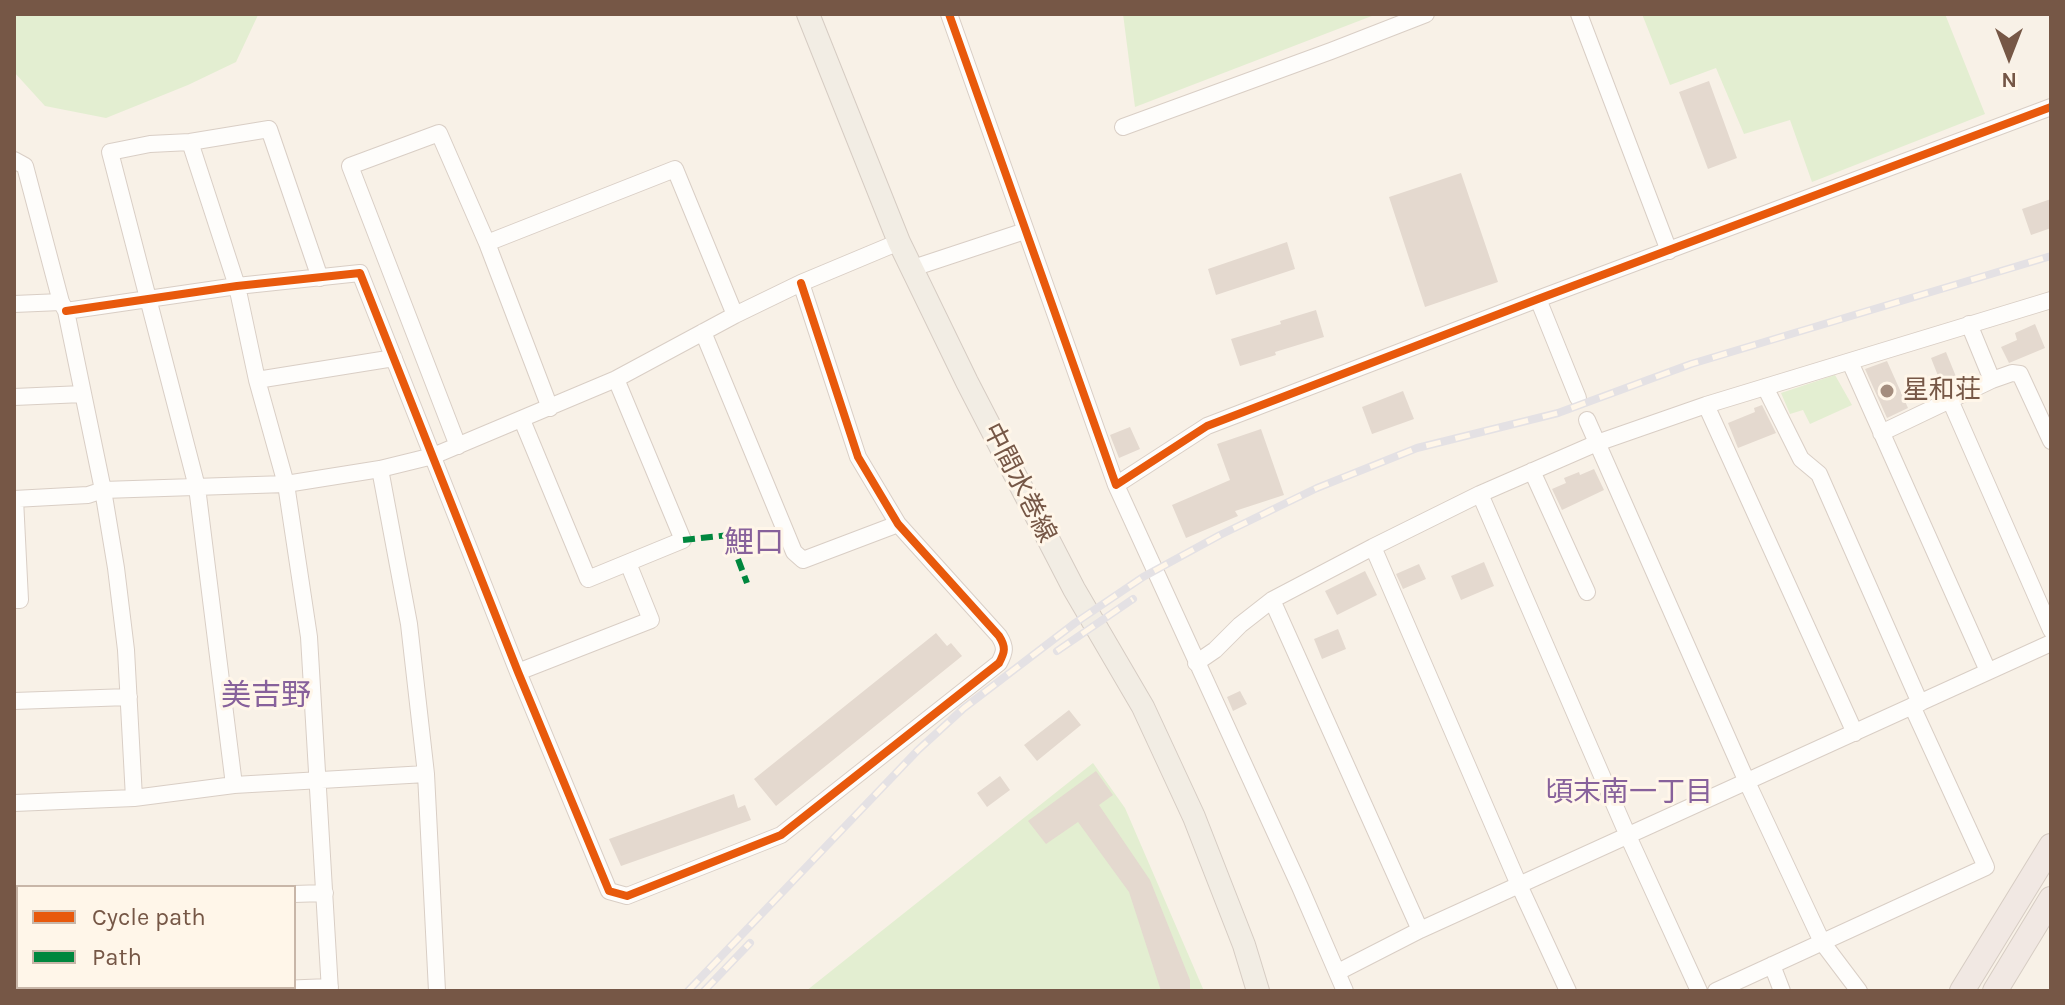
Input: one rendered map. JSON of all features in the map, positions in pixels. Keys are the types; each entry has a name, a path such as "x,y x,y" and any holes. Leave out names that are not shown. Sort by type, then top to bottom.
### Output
{"highway":[{"path":"1962,991 2051,846"},
{"path":"1995,991 2051,899"}],"main road":[{"name":"中間水巻線","path":"808,14 899,242 1074,589 1143,707 1194,817 1244,945 1258,991"},
{"name":"中間水巻線","path":"1244,945 1272,991"}],"street":[{"path":"949,14 1116,485 1345,991"},
{"path":"1123,127 1426,14"},
{"path":"1579,14 1669,251"},
{"path":"1116,485 1207,426 2051,107"},
{"path":"234,785 197,487 110,152 269,129 320,278"},
{"path":"458,446 350,166 439,133 487,243 550,408"},
{"path":"190,142 237,286 257,380 286,484 309,637 330,989 230,991"},
{"path":"14,160 25,166 64,306 103,490 126,650 134,798"},
{"path":"487,243 675,169 735,315"},
{"path":"913,268 1025,231"},
{"path":"14,600 20,600 15,499 88,495 103,490 286,484 380,469 433,456 616,379 801,283 899,242"},
{"path":"14,304 64,306 148,299 360,273 518,672 609,891 627,896 781,835 999,663 1004,655 1005,645 999,636 898,524 858,457 801,283"},
{"path":"1538,299 1578,398"},
{"path":"1196,663 1272,600 1480,494 1597,443 1706,405 2051,300"},
{"path":"1969,324 1992,380"},
{"path":"703,332 794,552 803,560 898,524"},
{"path":"257,380 394,358"},
{"path":"1850,362 1988,671"},
{"path":"1881,433 2012,373 2020,374 2051,441"},
{"path":"522,420 588,579 683,540 616,379"},
{"path":"1716,991 1986,867 1819,474 1801,459 1765,387"},
{"path":"14,397 83,394"},
{"path":"1950,400 2051,630"},
{"path":"1706,405 1855,733"},
{"path":"1587,420 1747,782 1822,942 1859,991"},
{"path":"380,469 409,624 426,774 437,991"},
{"path":"1532,471 1587,592"},
{"path":"1480,494 1628,836 1699,991"},
{"path":"1373,547 1568,991"},
{"path":"518,672 651,620 628,563"},
{"path":"1272,600 1420,930"},
{"path":"1338,972 1420,930 2051,643"},
{"path":"14,701 129,697"},
{"path":"14,803 134,798 234,785 426,774"},
{"path":"296,894 325,893"},
{"path":"1772,965 1782,991"}],"green space":[{"path":"14,14 258,15 236,62 106,118 45,106 14,72"},
{"path":"1123,14 1377,14 1135,107"},
{"path":"1642,14 1945,14 1985,114 1812,182 1790,120 1744,134 1716,68 1670,85"},
{"path":"1835,375 1852,405 1810,424 1803,410 1790,414 1781,393"},
{"path":"1093,763 1125,808 1204,991 806,991"}],"building":[{"path":"1709,81 1737,158 1708,169 1679,92"},
{"path":"1461,173 1498,282 1425,307 1389,197"},
{"path":"2051,199 2051,228 2031,235 2022,209"},
{"path":"1287,242 1295,269 1216,295 1208,269"},
{"path":"1316,310 1324,337 1240,366 1231,339"},
{"path":"2035,324 2045,348 2009,363 2001,347 2017,340 2015,333"},
{"path":"1946,352 1959,384 1944,391 1931,358"},
{"name":"星和荘","path":"1887,361 1908,408 1887,418 1865,369"},
{"path":"1403,391 1414,419 1372,434 1362,407"},
{"path":"1762,405 1776,433 1738,448 1728,423 1755,412 1754,408"},
{"path":"1130,427 1140,449 1119,458 1110,435"},
{"path":"1261,429 1284,495 1235,511 1238,516 1186,538 1172,505 1230,480 1217,444"},
{"path":"1594,469 1604,490 1562,510 1552,489 1566,483 1564,478"},
{"path":"1484,562 1494,586 1461,600 1451,576"},
{"path":"1419,564 1426,579 1403,589 1396,574"},
{"path":"1365,571 1377,595 1337,615 1325,591"},
{"path":"1338,629 1346,649 1322,659 1314,639"},
{"path":"936,633 947,646 951,643 962,656 776,806 754,779"},
{"path":"1240,691 1247,704 1233,711 1227,697"},
{"path":"1069,710 1081,725 1037,761 1024,745"},
{"path":"1096,771 1113,795 1099,805 1150,880 1190,980 1190,991 1161,991 1129,892 1078,822 1046,844 1028,821"},
{"path":"1000,776 1010,790 987,807 977,793"},
{"path":"734,794 738,808 745,805 751,820 621,866 609,839"}],"railway":[{"path":"688,991 918,750 964,708 1075,623 1143,577 1220,535 1317,488 1417,448 1558,413 1691,364 2051,256"},
{"path":"1057,651 1133,599"},
{"path":"704,991 750,943"}],"marked path":[{"path":"683,540 729,535 747,583"}],"cycle path":[{"path":"949,14 1116,485 1207,426 2051,107"},
{"path":"66,311 237,286 360,273 518,672 609,891 627,896 781,835 999,663 1003,653 1004,646 999,636 898,524 858,457 801,283"}],"place":[{"name":"星和荘","path":"1887,391"}],"district":[{"name":"鯉口","path":"754,543"},
{"name":"美吉野","path":"266,696"},
{"name":"頃末南一丁目","path":"1629,793"}]}
